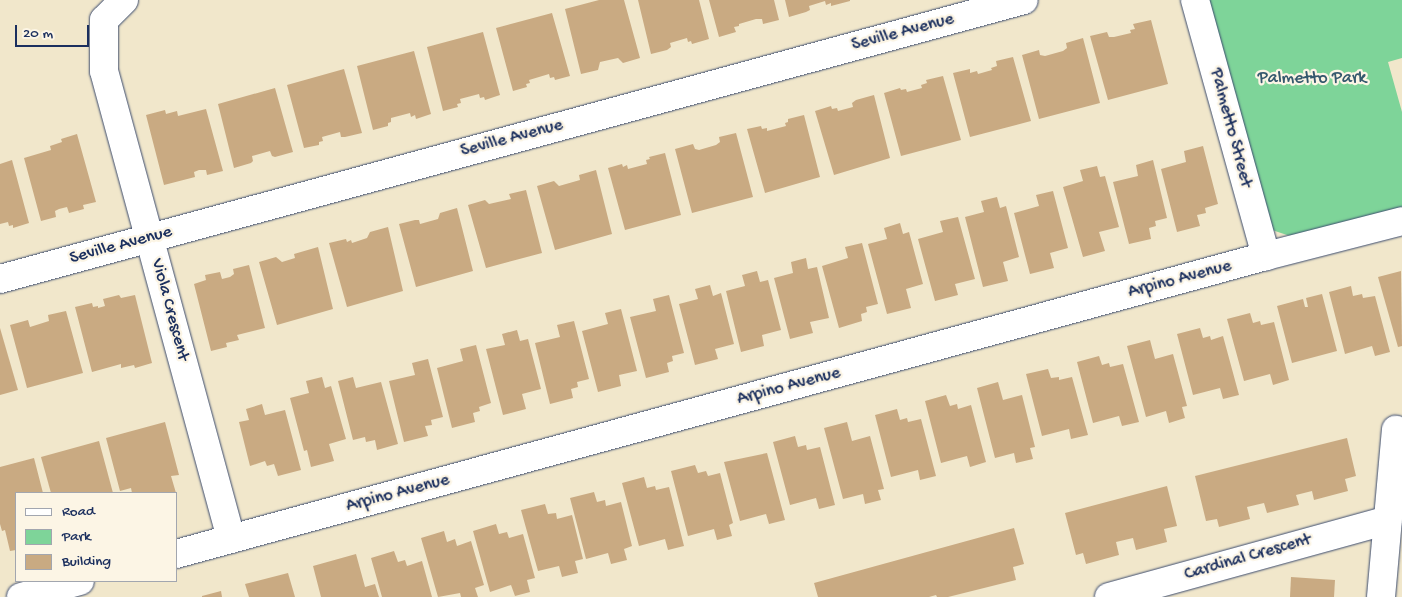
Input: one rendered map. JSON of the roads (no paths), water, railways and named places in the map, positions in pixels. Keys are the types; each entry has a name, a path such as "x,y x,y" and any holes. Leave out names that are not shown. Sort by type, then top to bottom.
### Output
{"street":[{"name":"Viola Crescent","path":"124,0 104,20 104,72 231,539"},
{"name":"Seville Avenue","path":"0,279 1024,0"},
{"name":"Palmetto Street","path":"1195,0 1266,256"},
{"name":"Arpino Avenue","path":"178,553 1266,256 1402,221"},
{"path":"1381,597 1396,430"},
{"name":"Cardinal Crescent","path":"1109,597 1388,520"},
{"path":"21,597 76,582"}],"park label":[{"name":"Palmetto Park","path":"1312,79"}]}
